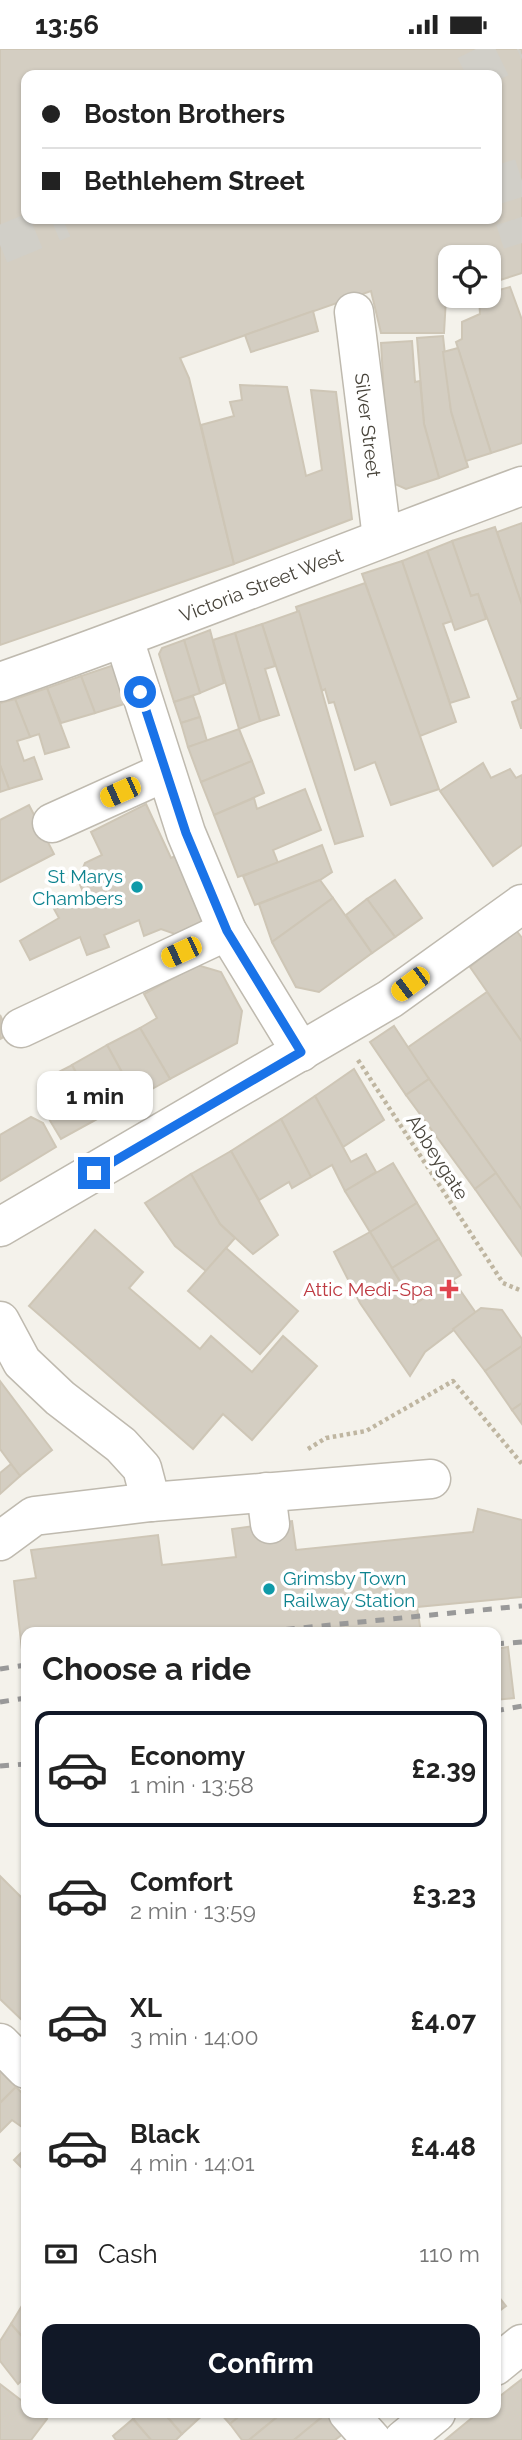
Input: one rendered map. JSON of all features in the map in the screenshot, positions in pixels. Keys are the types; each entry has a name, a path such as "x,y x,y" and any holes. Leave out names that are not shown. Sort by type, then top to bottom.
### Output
{"street":[{"name":"Silver Street","path":"354,312 382,538"},
{"name":"Victoria Street West","path":"0,682 124,639 522,486"},
{"path":"124,639 186,833 227,931 321,1040"},
{"path":"52,823 165,772"},
{"path":"0,1227 390,999 522,904"},
{"path":"21,1028 227,931"},
{"path":"0,1321 22,1362 60,1398 121,1445 142,1468 151,1502"},
{"path":"0,1541 34,1516 151,1502 268,1508 431,1479"},
{"path":"0,2043 21,2064"},
{"path":"501,2361 522,2344"},
{"path":"352,2418 372,2440"},
{"path":"403,2440 430,2418"}],"path":[{"name":"Abbeygate","path":"321,1040 503,1283 522,1291"},
{"path":"268,1508 265,1482 290,1461 326,1438 366,1431 453,1381 522,1464"}],"building":[{"path":"0,49 522,49 522,273 501,280 501,245 438,245 438,308 445,308 444,333 381,333 371,291 180,358 189,378 234,564 0,645"},
{"path":"510,287 522,320 522,443 491,453 456,342 462,339 462,322 480,314 480,308 501,308 501,289"},
{"path":"313,311 318,331 251,352 245,335"},
{"path":"443,336 451,411 468,467 439,478 424,424 417,338"},
{"path":"412,341 415,382 420,381 424,424 439,478 406,489 395,484 385,413 381,343"},
{"path":"458,348 491,453 466,461 451,411 443,352"},
{"path":"240,385 287,387 306,476 322,470 311,390 336,392 352,519 234,564 201,425 234,416 230,402 242,400"},
{"path":"522,523 522,605 497,532"},
{"path":"495,527 522,605 522,698 518,699 478,594 471,596 452,541"},
{"path":"452,541 471,596 478,594 486,619 455,630 427,551"},
{"path":"427,551 452,621 443,624 469,697 450,703 402,561"},
{"path":"402,561 456,722 420,736 362,574"},
{"path":"365,583 439,789 391,805 375,762 355,770 334,702 329,703 325,689 322,691 296,607"},
{"path":"299,611 363,836 335,844 262,624"},
{"path":"262,624 275,666 265,669 279,715 260,721 235,633"},
{"path":"210,630 224,683 200,693 184,640"},
{"path":"235,633 260,721 239,729 213,640"},
{"path":"184,640 200,693 174,702 159,654 162,648"},
{"path":"114,665 124,704 95,713 81,676"},
{"path":"81,676 95,713 61,723 47,688"},
{"path":"47,688 69,747 45,754 39,734 30,737 15,699"},
{"path":"193,696 200,717 181,723 174,702"},
{"path":"522,698 522,728 521,728 512,702"},
{"path":"15,699 30,737 17,741 24,761 34,757 42,779 9,789 0,765 0,703"},
{"path":"200,717 207,741 188,747 181,723"},
{"path":"239,729 252,761 201,782 188,747"},
{"path":"252,761 264,793 214,815 201,782"},
{"path":"483,763 491,778 510,769 516,778 522,775 522,845 493,866 440,791"},
{"path":"0,765 9,789 0,792"},
{"path":"305,789 321,830 273,850 278,863 238,877 214,815 254,798 257,809"},
{"name":"St Marys Chambers","path":"146,804 171,858 180,854 207,919 175,934 161,929 144,936 139,920 104,935 109,947 87,955 80,937 30,960 20,941 59,918 54,909 84,894 78,880 85,863 102,855 91,832"},
{"path":"29,805 54,854 0,882 0,820"},
{"path":"322,845 332,872 320,880 255,905 243,876"},
{"path":"320,880 333,898 272,942 259,904"},
{"path":"395,880 422,918 395,937 367,899"},
{"path":"333,898 372,953 319,992 296,987 272,942"},
{"path":"367,899 395,937 372,953 346,915"},
{"path":"515,929 522,938 522,1042 470,967"},
{"path":"197,965 221,972 242,1011 237,1043 170,1079 140,1028 157,1018 144,994"},
{"path":"487,992 522,1042 522,1210 407,1048"},
{"path":"0,1015 9,1034 0,1039"},
{"path":"394,1026 429,1079 406,1095 370,1042"},
{"path":"140,1028 170,1079 136,1098 107,1045"},
{"path":"107,1045 136,1098 99,1118 72,1065"},
{"path":"72,1065 99,1118 61,1139 46,1114 66,1103 51,1076"},
{"path":"354,1069 384,1120 343,1147 315,1096"},
{"path":"429,1079 496,1173 475,1189 406,1095"},
{"path":"315,1096 351,1162 366,1154 376,1172 345,1191 332,1165 311,1177 281,1119"},
{"path":"31,1117 43,1123 56,1147 0,1181 0,1135"},
{"path":"281,1119 311,1177 292,1188 289,1182 259,1200 231,1151"},
{"path":"231,1151 278,1235 253,1254 220,1224 191,1174"},
{"path":"393,1163 417,1203 370,1232 345,1191"},
{"path":"496,1173 522,1210 522,1256 475,1189"},
{"path":"191,1174 220,1224 235,1238 206,1271 175,1246 145,1203"},
{"path":"417,1203 439,1239 392,1268 370,1232"},
{"path":"95,1230 143,1272 129,1288 200,1349 211,1336 252,1372 283,1336 317,1366 252,1440 223,1414 193,1449 29,1306"},
{"path":"370,1232 414,1304 453,1280 476,1313 425,1352 410,1376 360,1303 334,1252"},
{"path":"439,1239 461,1275 414,1304 392,1268"},
{"path":"226,1248 298,1311 260,1354 188,1291"},
{"path":"481,1308 502,1310 522,1339 522,1346 485,1371 453,1329"},
{"path":"522,1346 522,1403 512,1410 485,1371"},
{"path":"0,1381 52,1450 20,1476 0,1449"},
{"path":"522,1403 522,1424 512,1410"},
{"path":"11,1464 20,1476 0,1494 0,1473"},
{"name":"Grimsby Town Railway Station","path":"478,1509 522,1520 522,1597 417,1607 420,1627 21,1627 21,1641 14,1581 36,1578 31,1550 158,1535 162,1565 236,1557 232,1529 292,1521 296,1550 473,1532"},
{"path":"508,1647 514,1698 501,1699 501,1648"},
{"path":"0,1876 21,1897 21,2019 0,1999"},
{"path":"0,2071 16,2087 0,2103"},
{"path":"16,2087 21,2092 21,2126 12,2120 0,2132 0,2103"},
{"path":"21,2153 21,2167 14,2160"},
{"path":"21,2307 21,2335 11,2324"},
{"path":"11,2324 21,2335 21,2381 18,2384 0,2361 0,2341"},
{"path":"522,2379 522,2440 445,2440 472,2418 501,2418 501,2395"},
{"path":"0,2384 21,2400 21,2418 47,2419 31,2440 0,2440"},
{"path":"168,2418 182,2434 176,2440 151,2440 133,2419"},
{"path":"168,2418 200,2418 182,2434"},
{"path":"225,2418 237,2418 230,2424"},
{"path":"237,2418 276,2418 249,2440 242,2440 230,2424"},
{"path":"276,2418 321,2418 294,2440 249,2440"},
{"path":"321,2418 331,2418 344,2433 335,2440 294,2440"},
{"path":"133,2419 151,2440 116,2440 113,2436"}],"tunnel":[{"path":"476,70 519,49"},
{"path":"502,181 522,243"},
{"path":"0,245 51,224"}],"railway":[{"path":"310,1627 522,1606"},
{"path":"501,1644 522,1642"},
{"path":"0,1669 21,1666"},
{"path":"0,1702 21,1699"},
{"path":"501,1710 522,1706"},
{"path":"0,1766 21,1764"}],"place":[{"name":"St Marys Chambers","path":"137,887"},
{"name":"Attic Medi-Spa","path":"449,1289"},
{"name":"Grimsby Town Railway Station","path":"269,1589"}],"route":[{"path":"94,1173 301,1052 227,931 186,833 140,692"}]}
